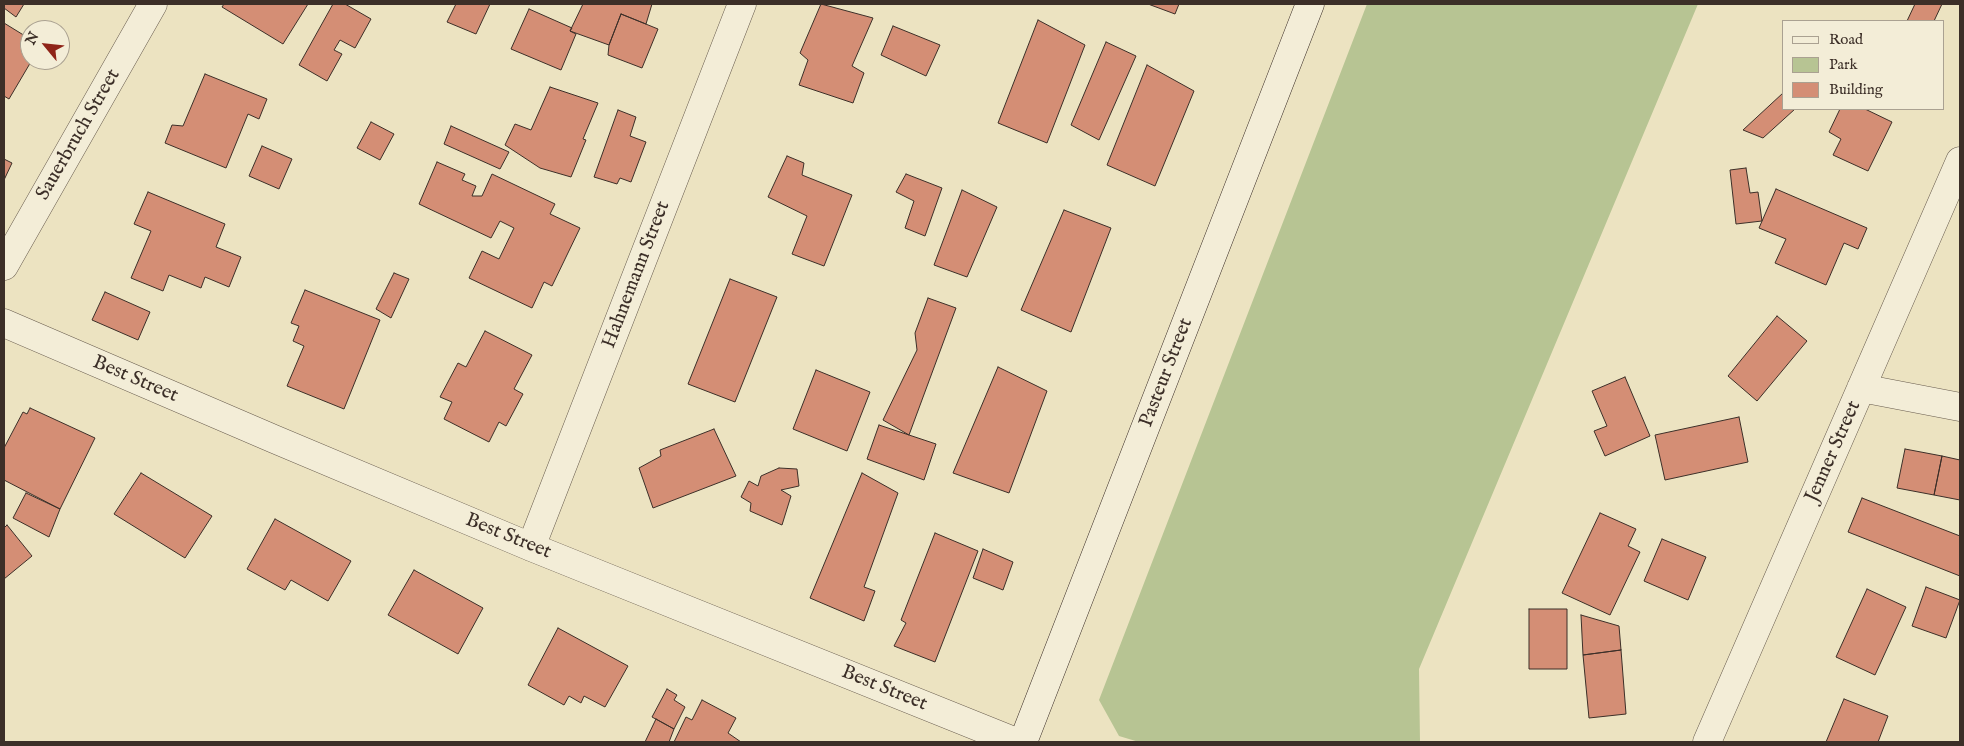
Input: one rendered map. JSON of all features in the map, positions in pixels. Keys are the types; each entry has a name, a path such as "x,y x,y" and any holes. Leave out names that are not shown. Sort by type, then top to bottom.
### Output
{"street":[{"name":"Sauerbruch Street","path":"4,266 153,4"},
{"name":"Hahnemann Street","path":"531,546 742,4"},
{"name":"Pasteur Street","path":"1023,742 1310,4"},
{"name":"Jenner Street","path":"1707,742 1960,161"},
{"name":"Best Street","path":"4,323 283,443 531,546 1016,742"},
{"path":"1861,388 1960,407"}],"green space":[{"path":"1367,4 1698,4 1419,669 1420,742 1139,742 1119,736 1099,700"}],"building":[{"path":"4,4 24,4 16,17 4,8"},
{"path":"224,4 308,4 283,44 222,7"},
{"path":"333,4 345,4 371,19 355,48 340,40 334,50 342,54 327,81 299,65"},
{"path":"456,4 490,4 476,34 447,22"},
{"path":"583,4 652,4 646,24 621,14 609,45 570,31"},
{"path":"821,4 873,18 852,66 864,73 853,103 799,85 808,60 800,53"},
{"path":"1148,4 1179,4 1175,14"},
{"path":"1915,4 1942,4 1934,20 1907,20"},
{"path":"529,9 572,28 570,31 576,34 561,70 511,49"},
{"path":"621,14 658,29 642,68 608,55 609,45"},
{"path":"1038,20 1085,45 1047,143 998,123"},
{"path":"4,23 20,33 20,70 26,70 9,99 4,96"},
{"path":"893,26 940,45 926,76 881,55"},
{"path":"1106,42 1136,56 1099,140 1071,125"},
{"path":"1147,65 1194,91 1155,186 1107,165"},
{"path":"205,74 267,99 259,119 248,114 226,168 165,143 172,125 183,126"},
{"path":"550,87 598,103 583,139 586,140 571,177 540,168 505,145 515,124 531,130"},
{"path":"1782,94 1782,110 1794,110 1763,138 1743,130"},
{"path":"618,110 636,117 630,136 646,142 631,182 620,178 617,184 594,177"},
{"path":"1840,110 1867,110 1892,122 1868,171 1833,155 1841,139 1829,132"},
{"path":"371,122 394,134 380,160 357,148"},
{"path":"451,126 509,152 500,169 444,144"},
{"path":"262,146 292,159 279,189 249,176"},
{"path":"787,156 804,163 802,175 852,195 824,266 792,254 807,216 768,197"},
{"path":"4,159 12,163 4,180"},
{"path":"437,162 465,174 462,180 476,186 472,196 482,196 492,174 555,204 550,214 580,228 552,286 544,282 532,308 469,278 482,251 499,259 514,228 500,221 491,238 419,204"},
{"path":"1746,168 1750,193 1758,192 1762,221 1736,224 1730,170"},
{"path":"906,174 942,188 925,236 905,228 914,201 896,192"},
{"path":"1776,189 1867,228 1858,249 1844,243 1826,285 1775,263 1786,239 1759,228"},
{"path":"962,190 997,207 967,277 934,265"},
{"path":"148,192 225,224 216,247 241,257 229,287 205,277 201,288 169,275 163,291 131,278 151,231 134,224"},
{"path":"1064,210 1111,228 1071,332 1021,310"},
{"path":"394,273 409,279 391,318 376,309"},
{"path":"730,279 777,297 735,402 688,384"},
{"path":"305,290 380,320 344,409 287,386 304,346 293,341 299,326 291,323"},
{"path":"105,292 150,312 138,340 92,320"},
{"path":"928,298 956,308 909,435 883,420 917,350 915,333"},
{"path":"1777,316 1807,341 1757,401 1728,376"},
{"path":"485,331 532,355 514,389 523,394 506,426 499,422 489,442 444,419 452,402 440,397 458,363 466,367"},
{"path":"998,367 1047,391 1009,493 953,473"},
{"path":"816,370 870,392 847,451 793,429"},
{"path":"1625,377 1650,436 1605,456 1594,431 1607,426 1592,391"},
{"path":"30,408 95,438 60,509 4,480 4,448 23,412 27,414"},
{"path":"1739,417 1748,462 1665,480 1655,435"},
{"path":"879,425 936,444 924,480 867,459"},
{"path":"714,429 736,476 653,508 639,468 661,456 660,450"},
{"path":"1905,449 1942,456 1934,495 1897,488"},
{"path":"1942,456 1960,460 1960,500 1934,495"},
{"path":"779,468 797,469 799,486 781,490 791,496 782,525 750,511 751,503 741,497 749,481 758,486 761,476"},
{"path":"141,473 212,516 185,558 114,514"},
{"path":"862,473 898,493 864,587 875,591 864,621 810,598"},
{"path":"26,493 60,509 49,537 13,518"},
{"path":"1862,498 1960,536 1960,576 1848,532"},
{"path":"1600,513 1636,529 1628,546 1640,552 1610,615 1562,593"},
{"path":"275,519 351,561 328,601 291,580 285,590 247,569"},
{"path":"7,525 32,556 4,579 4,528"},
{"path":"935,533 978,551 935,662 894,646 906,623 901,620"},
{"path":"1662,539 1706,557 1688,600 1644,581"},
{"path":"983,549 1013,562 1003,590 973,578"},
{"path":"414,570 483,608 458,654 388,615"},
{"path":"1926,587 1960,600 1946,638 1912,626"},
{"path":"1867,589 1906,607 1875,675 1836,657"},
{"path":"1529,609 1567,609 1567,669 1529,669"},
{"path":"1581,615 1619,626 1621,650 1583,655"},
{"path":"558,628 628,666 605,707 584,696 581,703 569,696 564,705 528,685"},
{"path":"1621,650 1626,714 1589,718 1583,655"},
{"path":"667,689 677,695 674,700 685,707 674,729 652,717"},
{"path":"1844,699 1888,716 1878,742 1826,742"},
{"path":"702,700 736,718 728,733 741,742 674,742 686,717 692,720"},
{"path":"656,719 674,729 669,742 645,742"}]}
